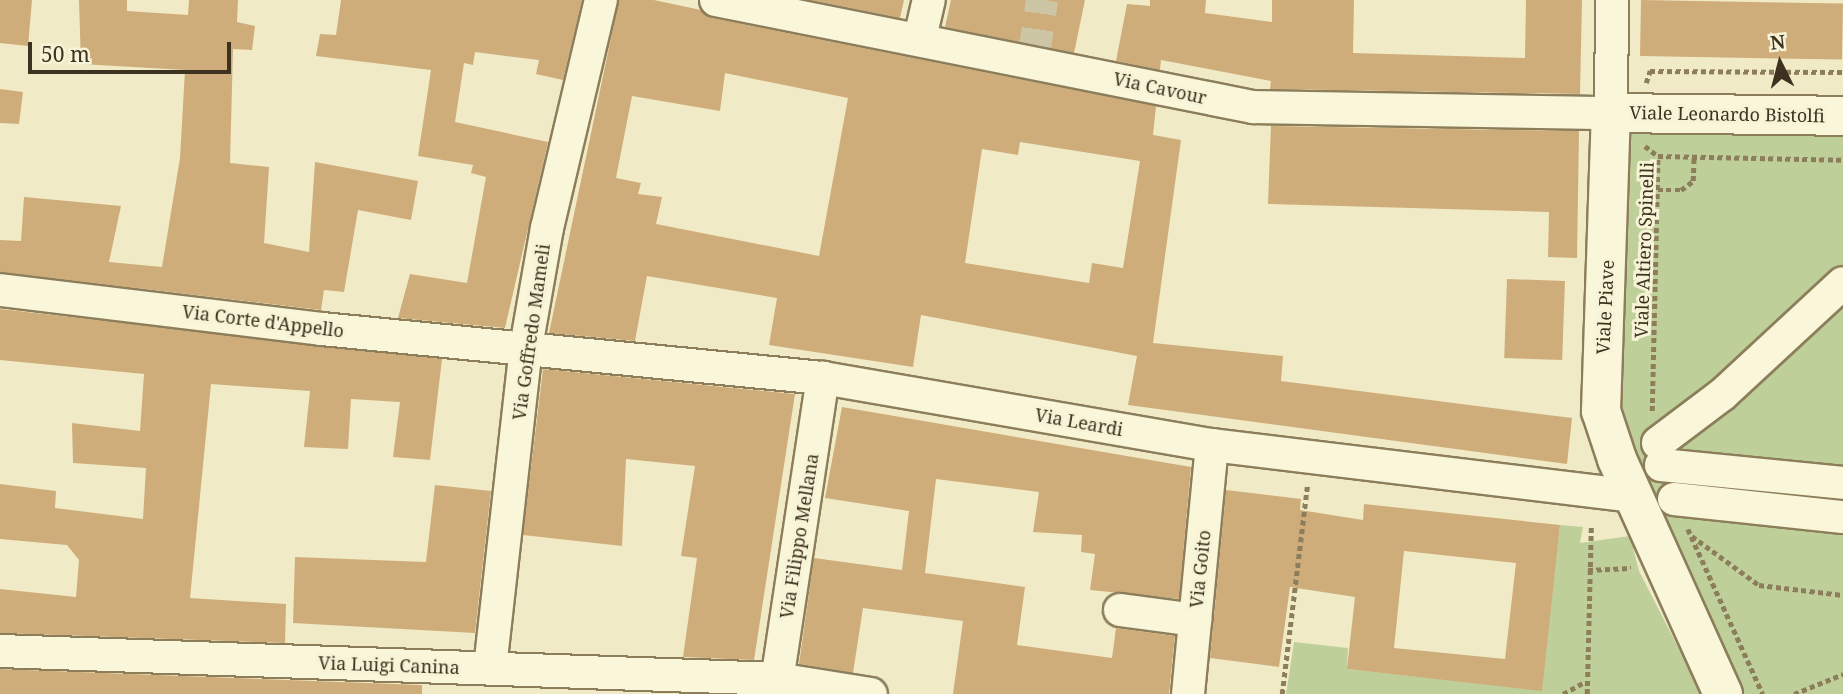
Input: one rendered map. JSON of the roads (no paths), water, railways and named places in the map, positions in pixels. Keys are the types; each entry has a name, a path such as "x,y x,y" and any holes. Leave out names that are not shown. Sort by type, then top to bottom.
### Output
{"street":[{"name":"Via Goffredo Mameli","path":"490,668 526,347 547,228 601,0"},
{"name":"Via Cavour","path":"716,0 920,38 1253,107 1623,100"},
{"path":"920,38 929,0"},
{"path":"1612,0 1623,100"},
{"name":"Viale Leonardo Bistolfi","path":"1623,100 1843,116"},
{"name":"Viale Piave","path":"1623,100 1601,411 1633,496 1723,694"},
{"path":"1843,283 1660,454 1843,483"},
{"name":"Via Corte d'Appello","path":"0,290 322,329 526,347"},
{"name":"Via Leardi","path":"526,347 822,378 1212,445 1633,496"},
{"name":"Via Filippo Mellana","path":"776,687 822,378"},
{"name":"Via Goito","path":"1188,694 1212,445"},
{"path":"1674,499 1843,517"},
{"path":"1120,610 1195,620"},
{"name":"Via Luigi Canina","path":"0,651 490,668 871,694"}],"tunnel":[{"path":"1033,61 1042,0"}]}
